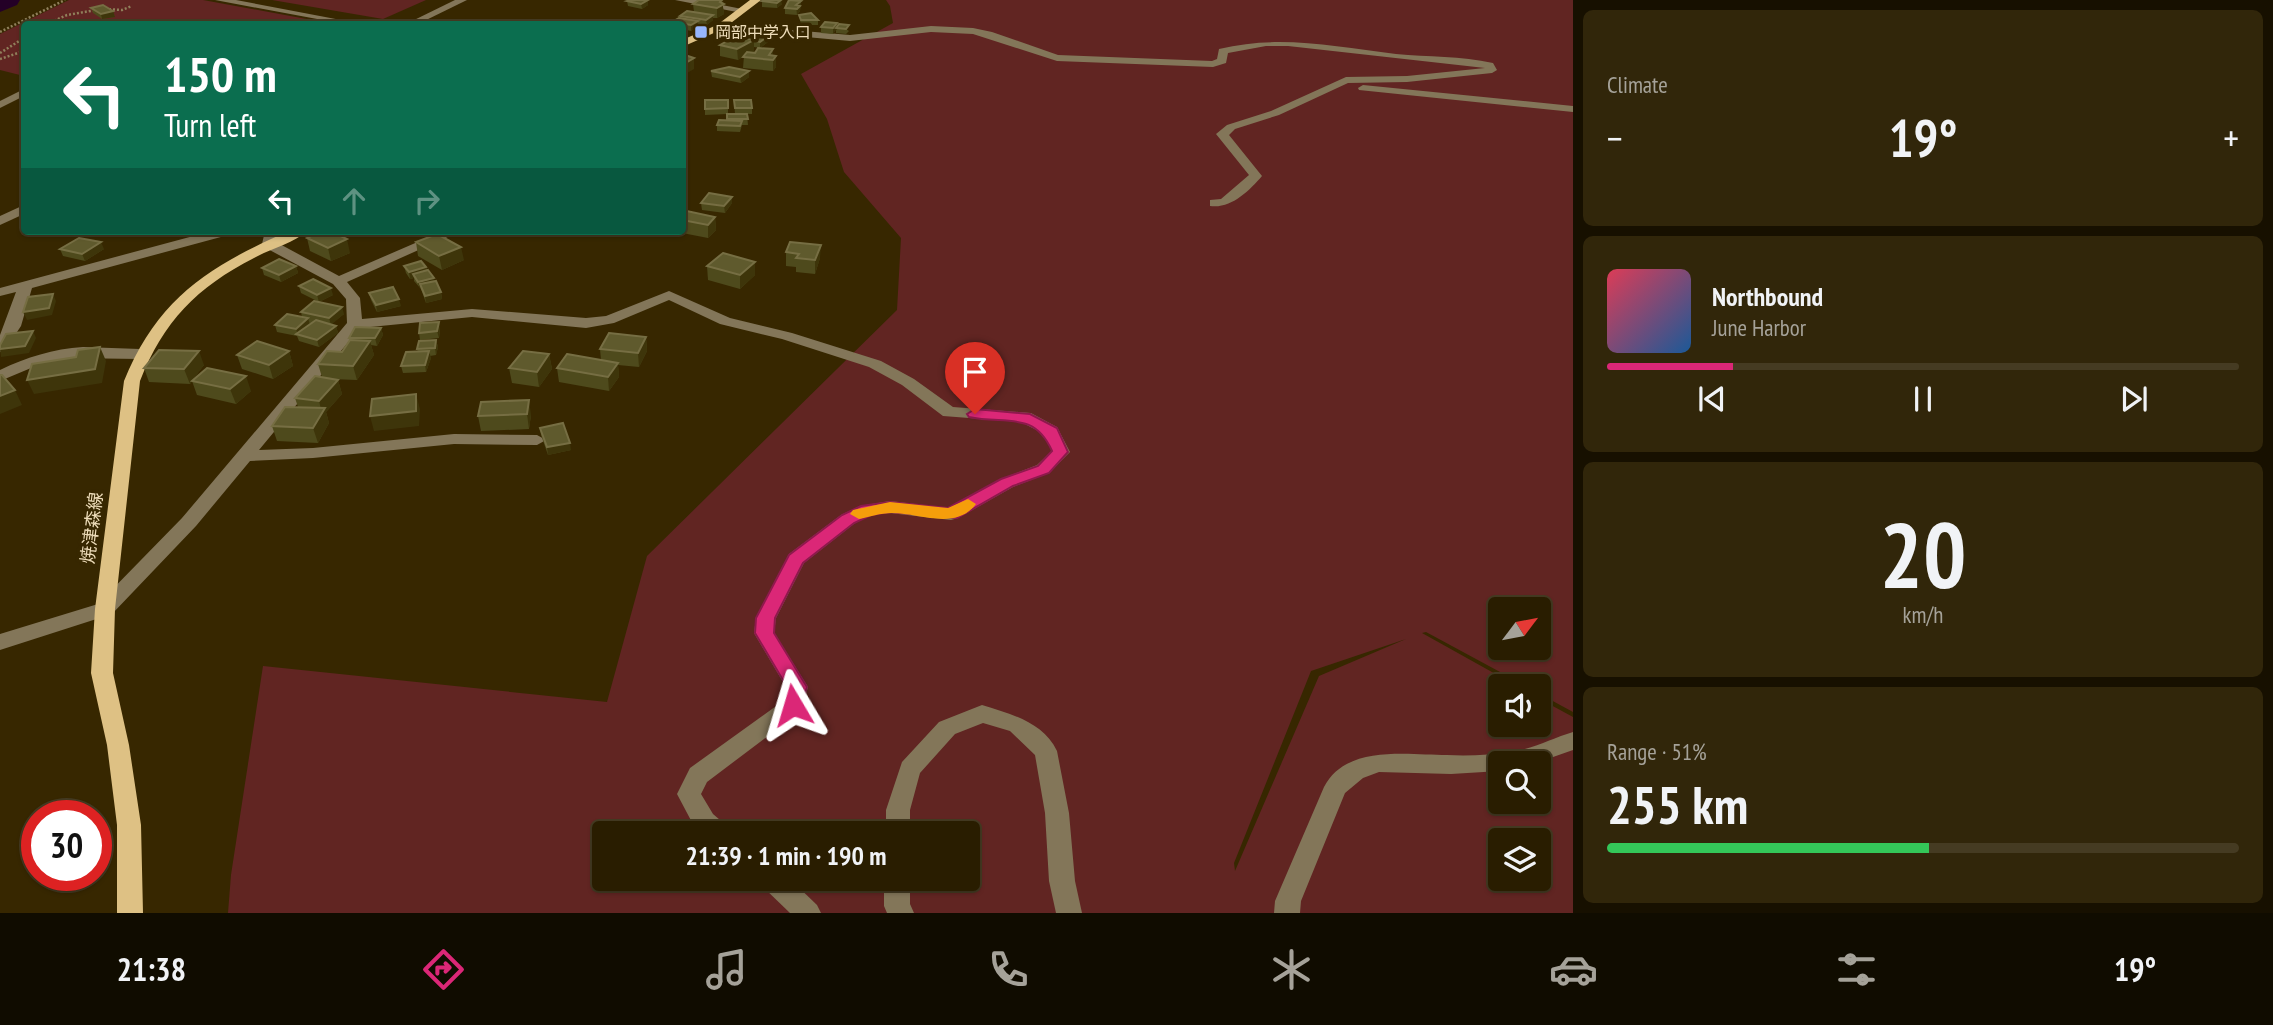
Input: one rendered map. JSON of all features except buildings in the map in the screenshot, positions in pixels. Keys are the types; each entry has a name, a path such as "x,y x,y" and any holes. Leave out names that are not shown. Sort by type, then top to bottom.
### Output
{"main road":[{"path":"686,42 720,27 756,0"},
{"name":"焼津森線","path":"130,913 129,825 118,745 102,673 105,609 132,381 140,354 162,319 217,272 270,238"}],"street":[{"path":"220,0 340,21"},
{"path":"417,21 462,0"},
{"path":"680,0 742,9"},
{"path":"720,27 850,38 931,29 973,31 1057,58 1213,64 1222,61 1223,51 1236,46 1296,43 1398,57 1471,62 1489,65 1492,70 1407,79 1346,80 1275,113 1231,127 1222,134 1256,176 1225,202 1215,202"},
{"path":"1338,85 1573,109"},
{"path":"0,105 21,94"},
{"path":"0,221 21,210"},
{"path":"0,292 214,235"},
{"path":"338,281 445,235"},
{"path":"270,238 338,281 353,298 355,324"},
{"path":"0,347 13,326 25,287"},
{"path":"0,642 105,609 189,522 355,324 428,315 472,313 586,323 609,320 669,295 725,321 787,336 875,364 908,382 950,412 1025,417 1051,431 1060,452 1043,469 1007,483 951,514 890,507 867,510 848,519 796,559 766,618 764,633 797,687 793,705 698,775 689,794 704,821"},
{"path":"0,376 53,354 75,350 140,354"},
{"path":"243,456 313,453 454,439 537,440"},
{"path":"898,821 898,810 910,769 947,728 982,714 1018,725 1046,751 1057,813 1062,881 1069,913"},
{"path":"1287,913 1289,901 1336,787 1355,771 1379,764 1451,765 1514,761 1573,741"},
{"path":"785,891 808,913"},
{"path":"897,891 897,906 901,913"}],"path":[{"path":"22,21 65,0"},
{"path":"55,21 78,12 122,10 132,6"},
{"path":"0,32 21,22"},
{"path":"0,53 21,40"},
{"path":"0,59 21,52"}],"shaded area":[{"path":"69,0 203,0 312,20 310,21 26,21"},
{"path":"272,0 426,0 383,19"},
{"path":"886,0 1573,0 1573,712 1551,700 1551,674 1504,674 1426,632 1422,633 1495,674 1488,674 1488,737 1551,737 1551,705 1573,717 1573,913 228,913 231,875 263,666 607,702 647,556 897,310 901,238 844,172 827,119 801,74 893,23","holes":["1406,639 1319,676 1235,871 1234,863 1311,671"]},
{"path":"21,24 21,75 0,70 0,34"}],"waterway":[{"path":"0,5 9,0"}],"slow traffic":[{"path":"859,514 867,510 890,507 951,514 968,504"}],"place":[{"name":"岡部中学入口","path":"701,32"}],"route":[{"path":"793,705 797,687 764,633 766,618 796,559 848,519 867,510 890,507 951,514 1007,483 1043,469 1060,452 1051,431 1025,417 975,414"}]}
